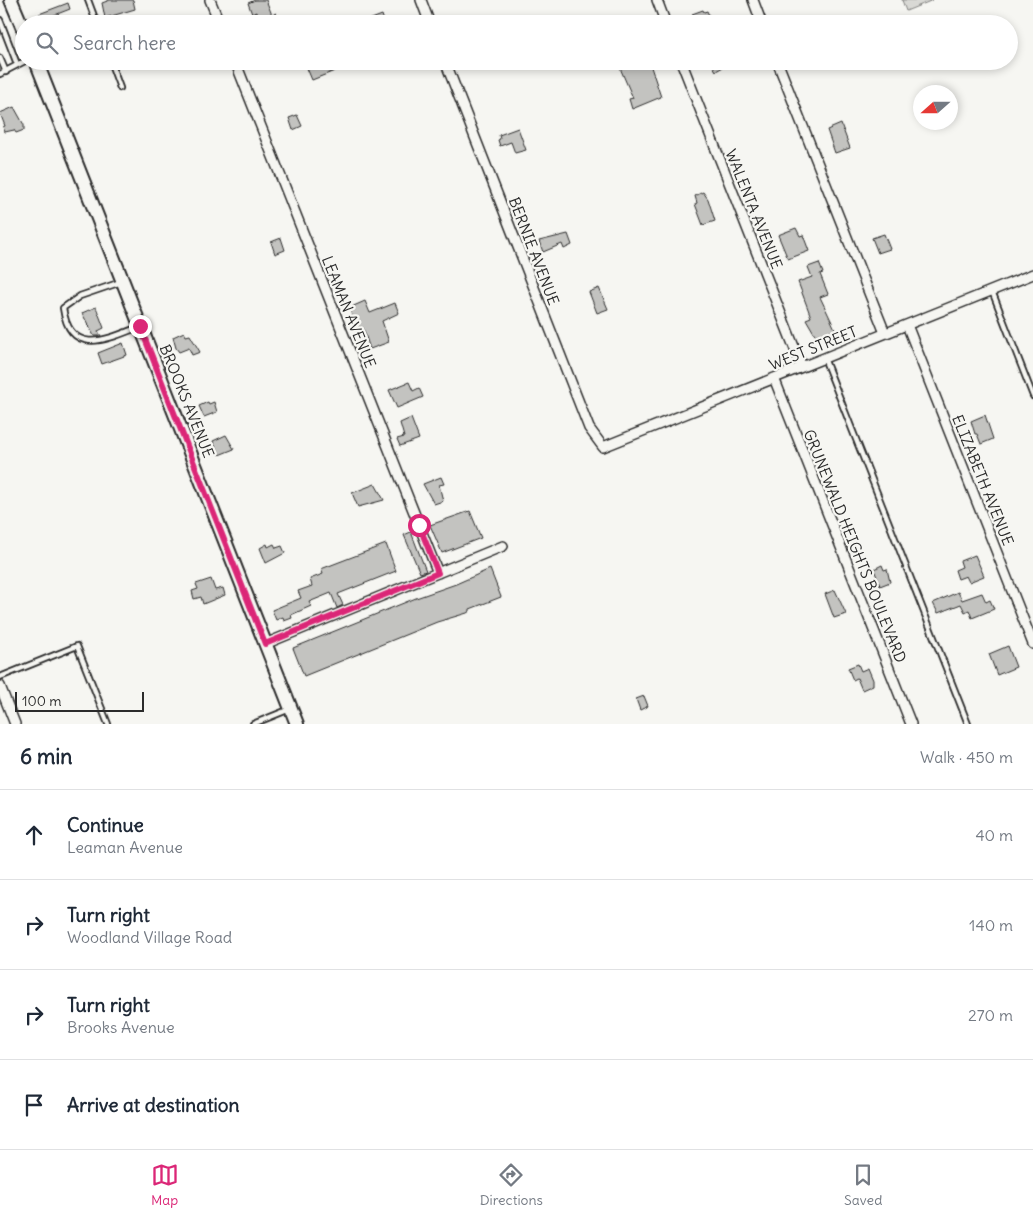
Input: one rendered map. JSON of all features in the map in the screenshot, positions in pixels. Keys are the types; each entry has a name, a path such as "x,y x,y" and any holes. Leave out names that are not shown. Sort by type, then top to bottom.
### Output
{"street":[{"path":"12,0 18,15"},
{"path":"210,0 216,15"},
{"path":"421,0 427,15"},
{"path":"657,0 663,15"},
{"path":"753,0 759,15"},
{"name":"BROOKS AVENUE","path":"40,70 297,724"},
{"name":"LEAMAN AVENUE","path":"239,70 438,573"},
{"name":"BERNIE AVENUE","path":"449,70 589,428 603,447"},
{"name":"WALENTA AVENUE","path":"685,70 802,367"},
{"path":"781,70 885,333"},
{"name":"WEST STREET","path":"603,447 1033,274"},
{"name":"ELIZABETH AVENUE","path":"907,325 1033,644"},
{"name":"GRUNEWALD HEIGHTS BOULEVARD","path":"774,378 911,724"},
{"path":"265,644 503,546"},
{"path":"0,686 15,724"}],"lane":[{"path":"88,0 93,15"},
{"path":"0,20 15,59"},
{"path":"0,58 6,72"},
{"path":"0,74 15,65"},
{"path":"113,70 120,88"},
{"path":"122,281 70,301 63,308 65,321 70,330 79,336 100,342 140,326"},
{"path":"992,290 1033,396"},
{"path":"824,358 968,724"},
{"path":"0,677 77,646 108,724"},
{"path":"253,724 291,708"}],"shaded area":[{"path":"902,0 933,0 906,11"}],"building":[{"path":"110,0 133,0 135,9 115,15 104,15 102,3"},
{"path":"255,0 266,0 272,15 257,15 256,12 252,14 248,3"},
{"path":"68,3 70,9 55,15 39,14"},
{"path":"703,10 704,12 707,11 709,15 692,15"},
{"path":"308,70 337,70 312,80"},
{"path":"621,70 652,70 661,97 632,109 629,99 633,98"},
{"path":"14,107 24,125 24,130 16,133 14,130 5,132 3,127 5,126 0,113"},
{"path":"297,115 302,126 293,130 289,118"},
{"path":"841,124 850,148 835,153 827,130"},
{"path":"518,128 526,150 515,153 511,142 500,146 499,135"},
{"path":"703,192 708,199 715,221 703,225 695,204 697,203 695,196"},
{"path":"796,228 800,236 803,235 809,251 788,259 778,235"},
{"path":"568,234 572,245 564,249 562,244 543,252 539,241"},
{"path":"884,234 890,249 878,253 872,238"},
{"path":"281,238 285,250 275,254 271,242"},
{"path":"819,263 823,273 820,274 828,294 820,297 837,333 817,338 806,319 811,317 798,282 812,277 808,267"},
{"path":"599,288 608,309 597,313 589,292"},
{"path":"365,301 370,313 395,303 399,313 382,321 389,342 370,349 363,328 358,330 349,308"},
{"path":"96,307 104,328 98,331 101,336 94,336 82,313"},
{"path":"184,332 186,336 190,335 200,352 192,355 189,348 179,352 173,337"},
{"path":"123,343 127,355 102,364 98,353"},
{"path":"409,382 413,391 419,388 423,397 397,408 389,390"},
{"path":"208,402 209,404 214,402 217,412 204,417 199,406"},
{"path":"985,415 993,439 981,444 977,434 975,434 971,421"},
{"path":"411,418 419,439 400,446 397,439 404,437 400,423"},
{"path":"226,435 234,449 219,455 213,441"},
{"path":"441,477 444,484 439,485 443,501 434,504 423,484"},
{"path":"375,484 384,500 358,507 352,493"},
{"path":"470,511 481,538 442,553 430,525"},
{"path":"411,532 426,571 420,573 404,535"},
{"path":"267,544 268,547 274,544 276,548 282,546 285,553 266,563 260,548"},
{"path":"386,544 396,571 338,594 343,605 337,608 331,593 309,602 311,606 291,615 292,618 284,621 283,617 276,620 272,610 301,598 298,591 312,586 310,579 323,574 321,569"},
{"path":"975,555 984,576 969,582 966,576 958,579 955,570 962,567 960,561"},
{"path":"882,565 884,570 887,569 890,582 880,586 874,569"},
{"path":"490,569 501,597 470,609 467,613 437,622 304,676 293,648"},
{"path":"211,579 215,590 223,588 225,595 203,604 201,597 194,599 192,591 198,589 196,584"},
{"path":"835,590 846,614 834,618 825,594"},
{"path":"958,592 962,600 982,593 986,602 990,600 994,609 972,618 969,610 965,612 961,604 938,613 933,603"},
{"path":"1008,646 1016,667 997,675 989,654"},
{"path":"858,664 861,671 868,668 873,680 873,685 862,690 857,678 853,680 848,668"},
{"path":"644,696 648,706 640,710 636,699"}],"route":[{"path":"140,326 265,644 438,573 419,525"}]}
